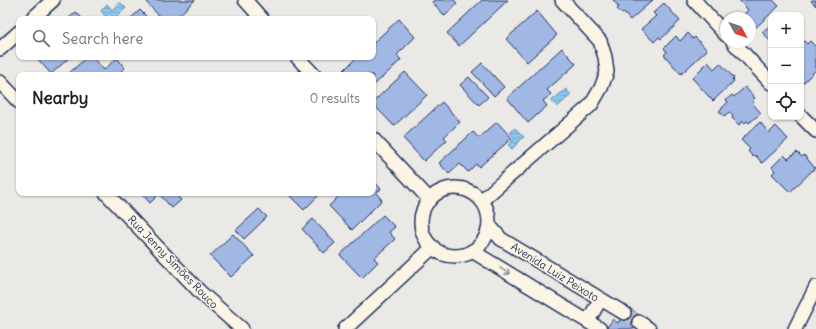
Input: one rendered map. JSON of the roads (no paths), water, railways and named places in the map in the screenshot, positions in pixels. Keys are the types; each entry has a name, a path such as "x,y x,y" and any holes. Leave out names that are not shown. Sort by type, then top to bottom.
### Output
{"street":[{"path":"35,16 53,0"},
{"path":"245,0 259,16"},
{"path":"489,225 483,240 478,247 472,251 462,255 442,253 433,247 425,237 422,224 423,211 430,200 437,193 446,189 466,189 482,200 591,105 601,88 607,72 605,57 600,41 562,0"},
{"path":"694,0 720,28"},
{"path":"0,49 16,35"},
{"path":"739,48 768,80"},
{"path":"300,60 311,72"},
{"path":"0,82 16,99"},
{"path":"804,119 816,131"},
{"path":"376,142 430,200"},
{"name":"Rua Jenny Simões Rouco","path":"109,196 201,293 242,329"},
{"name":"Avenida Luiz Peixoto","path":"482,200 488,212 489,225 501,239 600,300 624,313"},
{"path":"345,329 433,247"},
{"path":"472,251 600,329"},
{"path":"795,329 816,287"},
{"path":"588,321 600,300"}],"water":[{"path":"120,2 126,8 117,16 105,16 101,11 107,4 112,10"},
{"path":"566,89 571,95 557,107 551,101"},
{"path":"515,128 524,137 512,149 508,145 515,138 510,133"}],"tunnel":[{"path":"624,313 639,322"}]}
